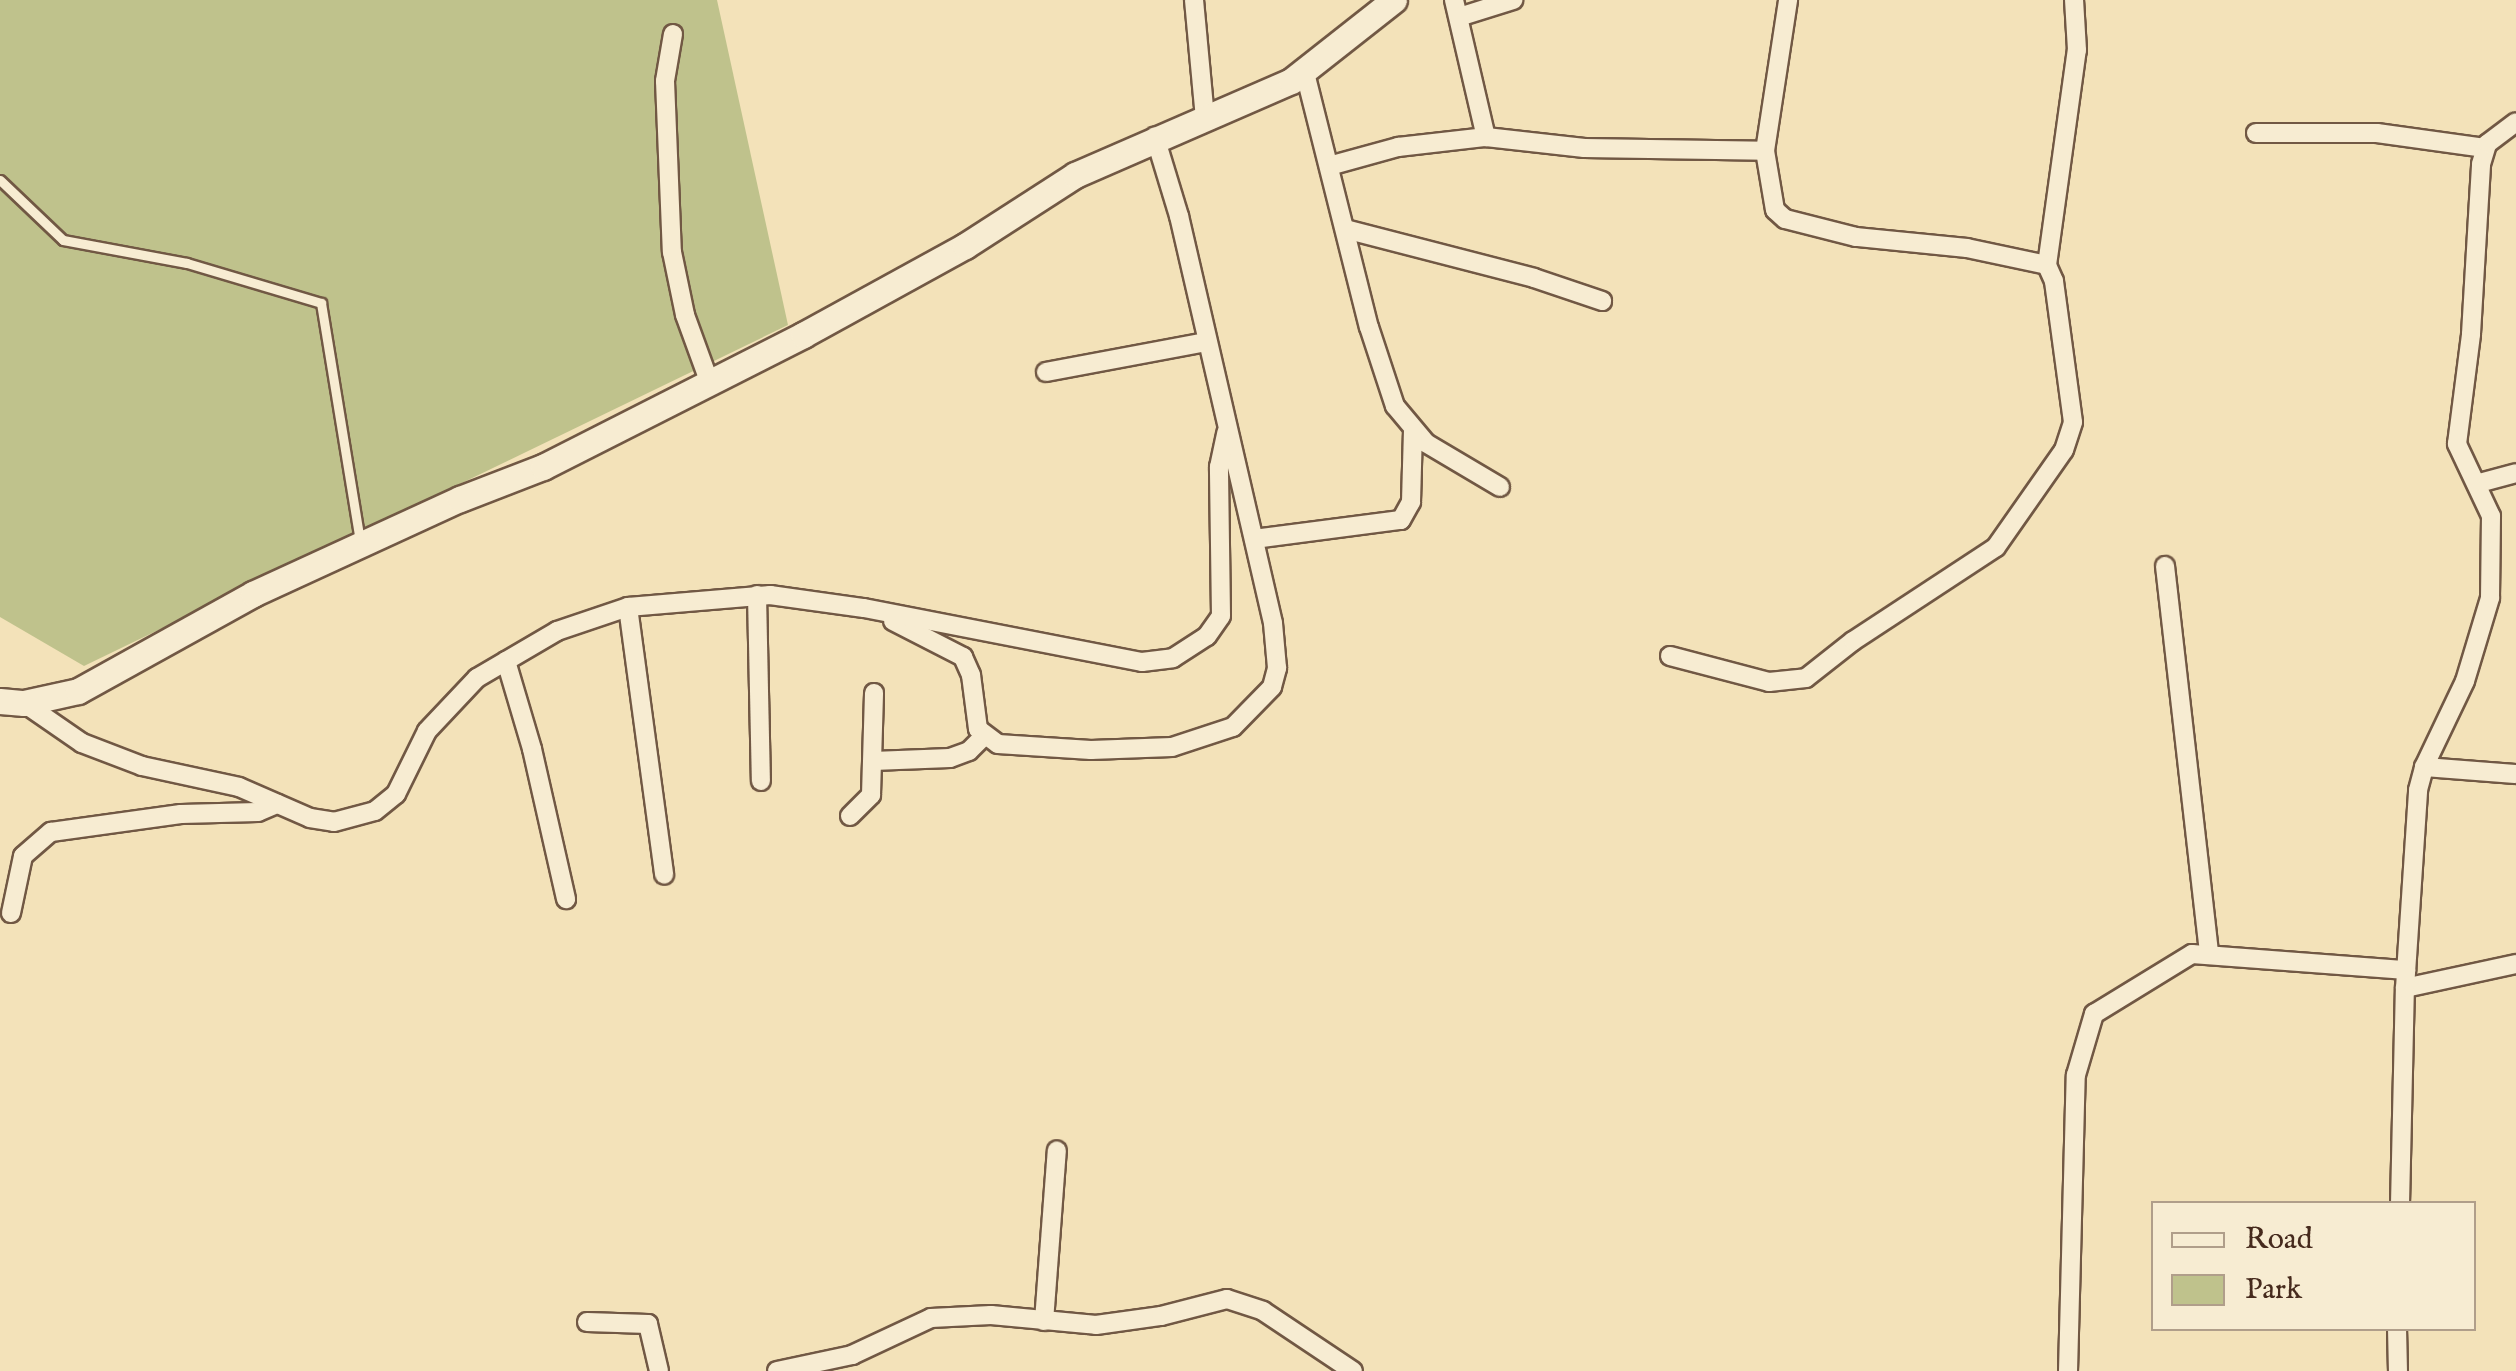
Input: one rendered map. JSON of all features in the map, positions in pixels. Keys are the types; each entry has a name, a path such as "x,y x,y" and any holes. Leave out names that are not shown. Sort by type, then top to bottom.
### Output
{"street":[{"path":"1194,0 1204,118"},
{"path":"12,702 78,691 253,594 460,499 543,467 804,336 965,246 1075,175 1304,72 1394,0"},
{"path":"1486,136 1456,8 1513,0"},
{"path":"1788,0 1765,151 1770,202 1785,219 1856,236 1967,248 2046,265"},
{"path":"1670,656 1769,682 1794,683 1996,547 2064,450 2073,422 2054,281 2046,265 2056,169 2077,50 2074,0"},
{"path":"674,34 665,81 672,252 684,315 709,381"},
{"path":"1304,72 1383,381 1413,430 1438,451 1500,487"},
{"path":"2400,1201 2406,979 2416,812 2424,767 2465,681 2490,598 2492,528 2479,483 2460,456 2457,427 2471,334 2484,148 2516,122"},
{"path":"2256,133 2377,133 2484,148"},
{"path":"1329,166 1398,147 1486,136 1584,148 1765,151"},
{"path":"864,608 946,644 963,657 971,675 975,720 983,737 998,744 1029,748 1172,748 1233,727 1272,687 1277,668 1273,622 1156,137"},
{"path":"1345,230 1498,268 1602,301"},
{"path":"1046,372 1207,342"},
{"path":"1254,538 1401,520 1411,502 1413,430"},
{"path":"12,702 82,743 142,766 239,786 310,818 334,822 374,811 396,794 418,746 478,678 557,630 628,606 757,595 864,608 1142,662 1173,658 1207,636 1221,616 1219,467 1226,433"},
{"path":"2479,483 2516,473"},
{"path":"2165,566 2209,953"},
{"path":"757,595 761,781"},
{"path":"628,606 664,875"},
{"path":"506,661 532,750 566,899"},
{"path":"850,816 871,795 874,692"},
{"path":"872,761 950,758 968,751 983,737"},
{"path":"2424,767 2516,774"},
{"path":"11,913 24,856 51,832 181,814 258,812 277,804"},
{"path":"2068,1371 2076,1074 2083,1038 2101,1006 2186,956 2209,953 2406,979 2516,964"},
{"path":"1044,1321 1057,1150"},
{"path":"777,1371 852,1354 931,1318 992,1316 1120,1323 1227,1299 1263,1311 1353,1371"},
{"path":"587,1322 648,1324 659,1371"},
{"path":"2397,1331 2398,1371"}],"lane":[{"path":"0,180 62,240 187,263 321,303 361,545"}],"green space":[{"path":"0,0 717,0 788,325 84,666 0,617"}]}
